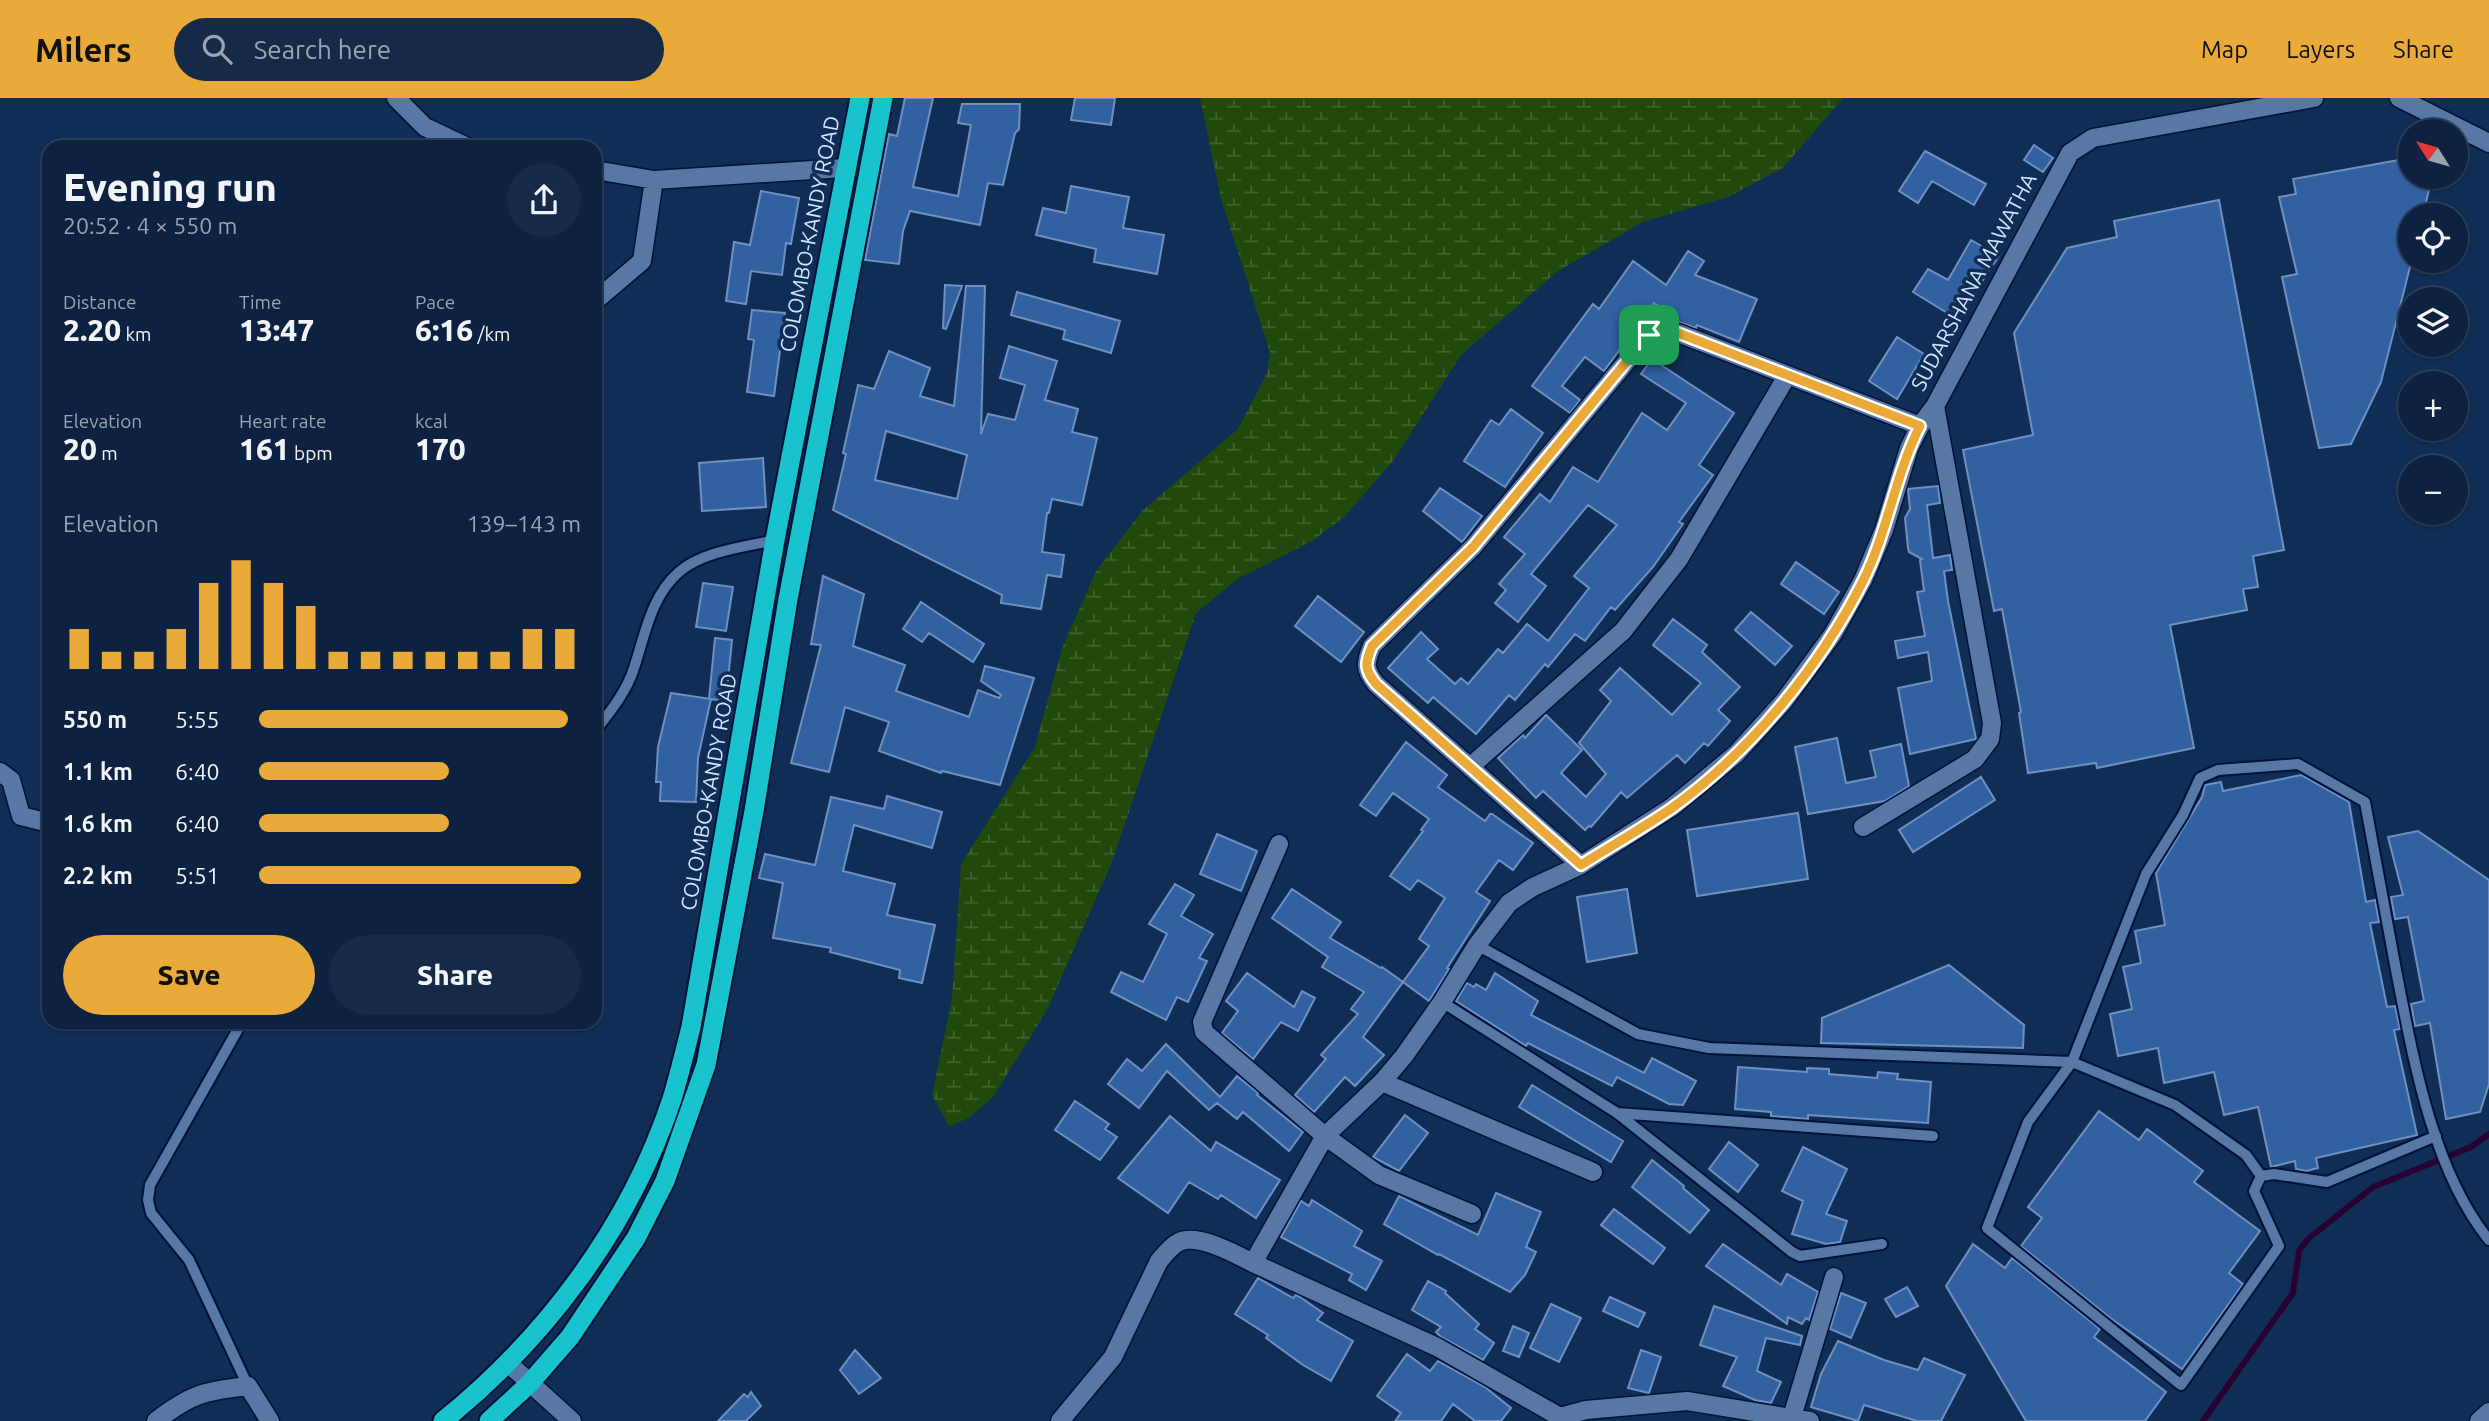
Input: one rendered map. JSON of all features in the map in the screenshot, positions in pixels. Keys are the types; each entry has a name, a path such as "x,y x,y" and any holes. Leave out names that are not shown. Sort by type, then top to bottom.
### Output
{"highway":[{"name":"COLOMBO-KANDY ROAD","path":"443,1421 508,1363 579,1280 612,1230 644,1168 671,1100 691,1027 705,953 775,540 860,98"},
{"path":"489,1421 529,1384 570,1337 636,1238 665,1181 706,1065 754,811 788,599 883,98"},
{"path":"845,169 869,168"}],"street":[{"path":"396,98 425,127 452,140"},
{"name":"SUDARSHANA MAWATHA","path":"1253,1263 1325,1136 1382,1082 1404,1056 1477,945 1509,903 1533,887 1581,865 1672,807 1736,754 1784,701 1833,634 1863,580 1884,530 1909,448 1920,426 1935,407 2070,153 2093,138 2314,98"},
{"path":"2399,98 2489,143"},
{"path":"602,171 654,180 845,169"},
{"path":"602,295 642,261 654,180"},
{"path":"1581,865 1376,684 1366,672 1366,661 1372,646 1473,547 1656,329 1678,333 1920,426"},
{"path":"1471,766 1623,631 1679,559 1787,376"},
{"path":"1863,827 1975,759 1990,739 1992,723 1935,407"},
{"path":"0,772 11,780 21,816 42,821"},
{"path":"1279,844 1202,1021 1204,1032 1325,1136 1379,1175 1472,1214"},
{"path":"1382,1082 1593,1171"},
{"path":"1060,1421 1113,1357 1158,1261 1182,1241 1200,1241 1219,1247 1437,1347 1560,1419 1586,1410 1687,1401 1810,1421"},
{"path":"1791,1417 1834,1277"},
{"path":"508,1363 572,1421"},
{"path":"156,1421 193,1396 248,1386 270,1421"},
{"path":"2479,1421 2489,1412"}],"lane":[{"path":"602,722 614,707 634,670 643,634 660,597 679,572 705,557 775,540"},
{"path":"2261,1176 2254,1191 2279,1246 2180,1385 1987,1228 2028,1122 2072,1062 2146,874 2183,815 2200,778 2218,769 2298,764 2365,802 2410,1043 2436,1136 2450,1177 2476,1224 2489,1240"},
{"path":"1477,945 1638,1034 1709,1048 2072,1062 2175,1105 2245,1155 2261,1176"},
{"path":"1442,1002 1617,1112 1800,1256 1882,1244"},
{"path":"239,1029 150,1185 148,1200 151,1213 189,1260 248,1386"},
{"path":"1617,1112 1933,1136"},
{"path":"2261,1176 2274,1174 2327,1182 2436,1136"}],"green space":[{"path":"1200,98 1843,98 1783,168 1728,197 1643,222 1558,271 1461,355 1393,461 1344,517 1312,541 1239,578 1196,613 1112,862 1047,1010 993,1097 969,1118 949,1126 932,1095 952,999 961,864 1035,747 1062,648 1096,571 1143,510 1238,429 1267,373 1270,352 1221,199"}],"building":[{"path":"905,98 933,98 913,187 958,196 971,125 958,123 962,104 1020,104 1019,129 1015,133 1003,185 988,183 980,225 910,211 903,231 899,264 865,260 889,134 897,136"},
{"path":"1075,98 1115,98 1111,125 1071,120"},
{"path":"2034,145 2053,158 2043,172 2024,160"},
{"path":"1925,151 1986,184 1974,205 1932,181 1918,203 1899,191"},
{"path":"2398,160 2398,189 2429,189 2426,203 2398,203 2398,273 2408,273 2405,287 2398,287 2398,315 2381,382 2351,444 2319,448 2282,277 2297,274 2279,197 2296,194 2293,179"},
{"path":"1071,186 1129,197 1123,228 1164,235 1157,274 1094,262 1096,249 1036,235 1043,208 1066,213"},
{"path":"761,191 799,198 791,244 786,243 782,275 751,271 746,304 726,301 734,242 750,245"},
{"path":"2219,200 2284,550 2253,556 2258,587 2243,589 2247,610 2170,625 2194,748 2097,768 2096,763 2028,773 2019,713 2021,712 2002,609 1994,611 1963,450 2033,435 2014,333 2067,248 2117,237 2114,221"},
{"path":"1971,240 1999,256 1957,319 1913,292 1928,269 1948,280"},
{"path":"1688,251 1704,261 1695,275 1757,299 1739,342 1697,325 1696,328 1675,321 1676,318 1654,303 1604,371 1585,357 1562,386 1580,400 1570,413 1532,386 1593,304 1599,309 1633,261 1666,285"},
{"path":"945,285 962,286 946,329 943,328"},
{"path":"966,286 985,286 981,434 988,414 1015,420 1025,385 1000,378 1009,346 1057,361 1045,400 1078,409 1072,432 1097,438 1082,505 1052,499 1047,513 1042,552 1064,555 1061,577 1047,575 1041,609 1001,603 1002,595 833,510 858,385 874,389 889,351 930,368 920,396 954,406","holes":["886,431 967,455 957,499 875,480"]},
{"path":"1017,292 1120,321 1111,353 1063,339 1065,330 1011,315"},
{"path":"752,310 785,313 774,396 747,392 754,340 748,339"},
{"path":"1897,337 1924,354 1897,399 1869,381"},
{"path":"1652,359 1734,413 1699,465 1713,475 1679,522 1683,524 1653,567 1615,610 1611,607 1585,641 1575,634 1548,667 1545,664 1515,700 1509,695 1476,734 1433,697 1428,703 1388,668 1421,632 1438,649 1427,659 1455,684 1461,678 1468,684 1498,649 1503,653 1527,624 1548,641 1589,588 1574,576 1617,525 1588,505 1531,574 1546,586 1518,622 1495,603 1506,590 1499,584 1525,554 1504,537 1540,494 1550,502 1573,467 1598,482 1642,413 1667,430 1686,403 1641,374"},
{"path":"1511,409 1543,433 1505,487 1464,461 1491,420 1499,425"},
{"path":"763,458 766,507 702,511 699,463"},
{"path":"1938,486 1940,503 1927,505 1933,558 1950,555 1952,570 1944,571 1948,601 1976,739 1910,754 1898,688 1932,681 1928,652 1898,658 1895,641 1925,636 1917,592 1924,591 1922,559 1909,552 1908,548 1905,518 1910,509 1908,489"},
{"path":"1440,488 1482,516 1462,542 1423,511"},
{"path":"1796,562 1839,592 1824,614 1781,584"},
{"path":"823,576 864,594 853,646 905,665 896,691 969,717 978,690 999,698 1001,695 981,681 985,666 1034,678 1000,785 942,771 941,773 879,751 889,722 845,707 829,772 791,763 821,645 811,644"},
{"path":"703,583 733,587 726,631 696,627"},
{"path":"1318,596 1364,632 1341,662 1295,626"},
{"path":"921,602 984,644 973,662 929,633 922,642 903,629"},
{"path":"1751,612 1792,646 1775,665 1735,630"},
{"path":"1673,619 1707,645 1702,652 1740,687 1718,710 1730,721 1708,746 1704,743 1685,763 1677,755 1627,798 1621,792 1591,827 1585,830 1543,791 1536,798 1498,758 1523,735 1525,738 1546,715 1582,750 1561,773 1586,797 1606,774 1579,743 1611,701 1600,690 1620,668 1672,715 1701,683 1653,645"},
{"path":"715,638 732,640 726,701 709,699"},
{"path":"671,693 711,699 698,758 696,802 660,801 661,782 656,782 658,747"},
{"path":"1837,738 1846,783 1876,777 1870,751 1901,744 1909,786 1885,801 1808,814 1795,747"},
{"path":"1406,742 1447,775 1438,787 1485,821 1492,814 1533,843 1513,870 1499,860 1476,892 1490,901 1429,1001 1403,982 1429,946 1419,939 1445,898 1418,880 1410,890 1390,876 1429,819 1393,793 1376,816 1360,805"},
{"path":"2301,775 2349,802 2366,902 2375,900 2379,922 2370,923 2387,1007 2395,1006 2400,1029 2394,1030 2417,1135 2316,1158 2318,1168 2306,1171 2296,1169 2295,1161 2271,1167 2258,1107 2224,1115 2214,1072 2164,1083 2158,1048 2118,1056 2110,1014 2132,1009 2123,967 2141,963 2135,931 2165,925 2156,873 2202,797 2205,785 2221,782 2223,791"},
{"path":"1981,777 1995,800 1913,852 1899,830"},
{"path":"887,796 942,812 932,848 854,825 843,871 895,884 887,915 935,925 922,983 899,978 900,970 830,952 831,948 773,938 783,883 759,878 765,854 815,865 831,797 884,809"},
{"path":"1798,813 1808,879 1697,896 1687,830"},
{"path":"2418,831 2489,880 2489,1084 2480,1112 2446,1119 2430,1023 2415,1026 2411,1004 2424,1001 2408,917 2395,919 2391,897 2403,895 2388,837"},
{"path":"1217,834 1257,851 1241,891 1200,874"},
{"path":"1175,884 1194,895 1181,916 1213,934 1199,958 1207,961 1188,1002 1177,997 1166,1020 1111,992 1121,972 1143,982 1167,934 1149,924"},
{"path":"1292,889 1341,922 1330,938 1403,982 1363,1037 1384,1055 1355,1086 1345,1077 1314,1112 1295,1095 1326,1059 1321,1055 1358,1014 1351,1009 1364,992 1322,967 1328,957 1272,918"},
{"path":"1627,889 1637,953 1587,962 1577,897"},
{"path":"1949,965 2024,1025 2023,1048 1821,1043 1822,1018"},
{"path":"1247,973 1294,1007 1302,991 1315,998 1298,1031 1281,1022 1253,1059 1222,1033 1238,1011 1226,1001"},
{"path":"1495,973 1538,1001 1531,1015 1644,1073 1652,1058 1696,1081 1683,1105 1669,1104 1617,1077 1612,1086 1528,1043 1526,1046 1456,1001 1467,983 1474,987 1476,984 1486,990"},
{"path":"1166,1044 1220,1097 1237,1076 1303,1132 1289,1151 1243,1112 1237,1119 1217,1103 1209,1110 1167,1071 1139,1108 1108,1084 1127,1059 1142,1071"},
{"path":"1738,1067 1807,1072 1807,1068 1829,1069 1829,1074 1877,1078 1878,1072 1898,1074 1897,1079 1931,1082 1928,1123 1808,1115 1808,1119 1735,1109"},
{"path":"1532,1085 1623,1141 1611,1162 1519,1107"},
{"path":"1075,1101 1109,1124 1105,1129 1117,1137 1100,1160 1055,1130"},
{"path":"2099,1111 2139,1140 2147,1129 2203,1171 2194,1182 2260,1231 2229,1273 2243,1284 2182,1369 2109,1317 2021,1246 2042,1218 2028,1207"},
{"path":"1405,1115 1428,1133 1399,1171 1373,1157"},
{"path":"1170,1116 1211,1151 1216,1142 1280,1180 1256,1218 1221,1195 1218,1199 1189,1182 1168,1213 1118,1178"},
{"path":"1729,1142 1758,1165 1738,1192 1709,1169"},
{"path":"1803,1147 1847,1169 1826,1214 1847,1221 1840,1242 1826,1244 1792,1234 1803,1201 1782,1191"},
{"path":"1652,1160 1709,1210 1690,1233 1632,1187"},
{"path":"1496,1193 1541,1212 1526,1247 1536,1252 1525,1275 1510,1292 1384,1224 1399,1196 1478,1235"},
{"path":"1312,1200 1362,1231 1354,1246 1382,1261 1366,1290 1349,1280 1352,1274 1281,1237 1301,1201 1309,1206"},
{"path":"1614,1209 1665,1248 1653,1264 1601,1225"},
{"path":"1723,1244 1781,1285 1787,1274 1818,1292 1809,1320 1806,1318 1802,1324 1788,1317 1787,1324 1706,1266"},
{"path":"1973,1244 2005,1268 2012,1258 2100,1329 2094,1337 2166,1392 2145,1421 2026,1421 1946,1286"},
{"path":"1258,1278 1293,1298 1296,1295 1300,1297 1323,1313 1317,1320 1353,1341 1331,1381 1303,1365 1266,1338 1268,1335 1235,1314"},
{"path":"1428,1281 1446,1291 1445,1293 1479,1324 1475,1329 1494,1343 1483,1360 1441,1337 1436,1332 1441,1327 1412,1310"},
{"path":"1907,1287 1918,1306 1896,1317 1885,1299"},
{"path":"1841,1293 1866,1303 1851,1338 1830,1329"},
{"path":"1610,1297 1645,1313 1638,1327 1603,1311"},
{"path":"1551,1304 1581,1318 1559,1362 1530,1348"},
{"path":"1714,1306 1802,1336 1800,1345 1766,1338 1757,1371 1781,1382 1771,1403 1755,1400 1723,1386 1737,1357 1700,1345"},
{"path":"1513,1326 1529,1333 1519,1357 1503,1351"},
{"path":"1838,1341 1884,1360 1918,1370 1924,1358 1965,1375 1941,1421 1917,1421 1864,1405 1858,1421 1811,1407 1821,1374"},
{"path":"855,1350 881,1378 859,1394 840,1370"},
{"path":"1641,1350 1661,1357 1649,1393 1628,1388"},
{"path":"1407,1354 1430,1371 1438,1361 1485,1387 1511,1408 1501,1421 1475,1421 1453,1404 1441,1421 1395,1421 1401,1413 1377,1396"},
{"path":"751,1392 761,1406 746,1421 718,1421 744,1394 748,1397"}],"waterway":[{"path":"2203,1421 2293,1293 2299,1251 2308,1239 2373,1187 2471,1147 2489,1134"}],"route":[{"path":"1656,329 1678,333 1920,426 1909,448 1884,530 1863,580 1833,634 1784,701 1736,754 1672,807 1581,865 1376,684 1366,672 1366,661 1372,646 1473,547 1649,335 1656,329"}]}
